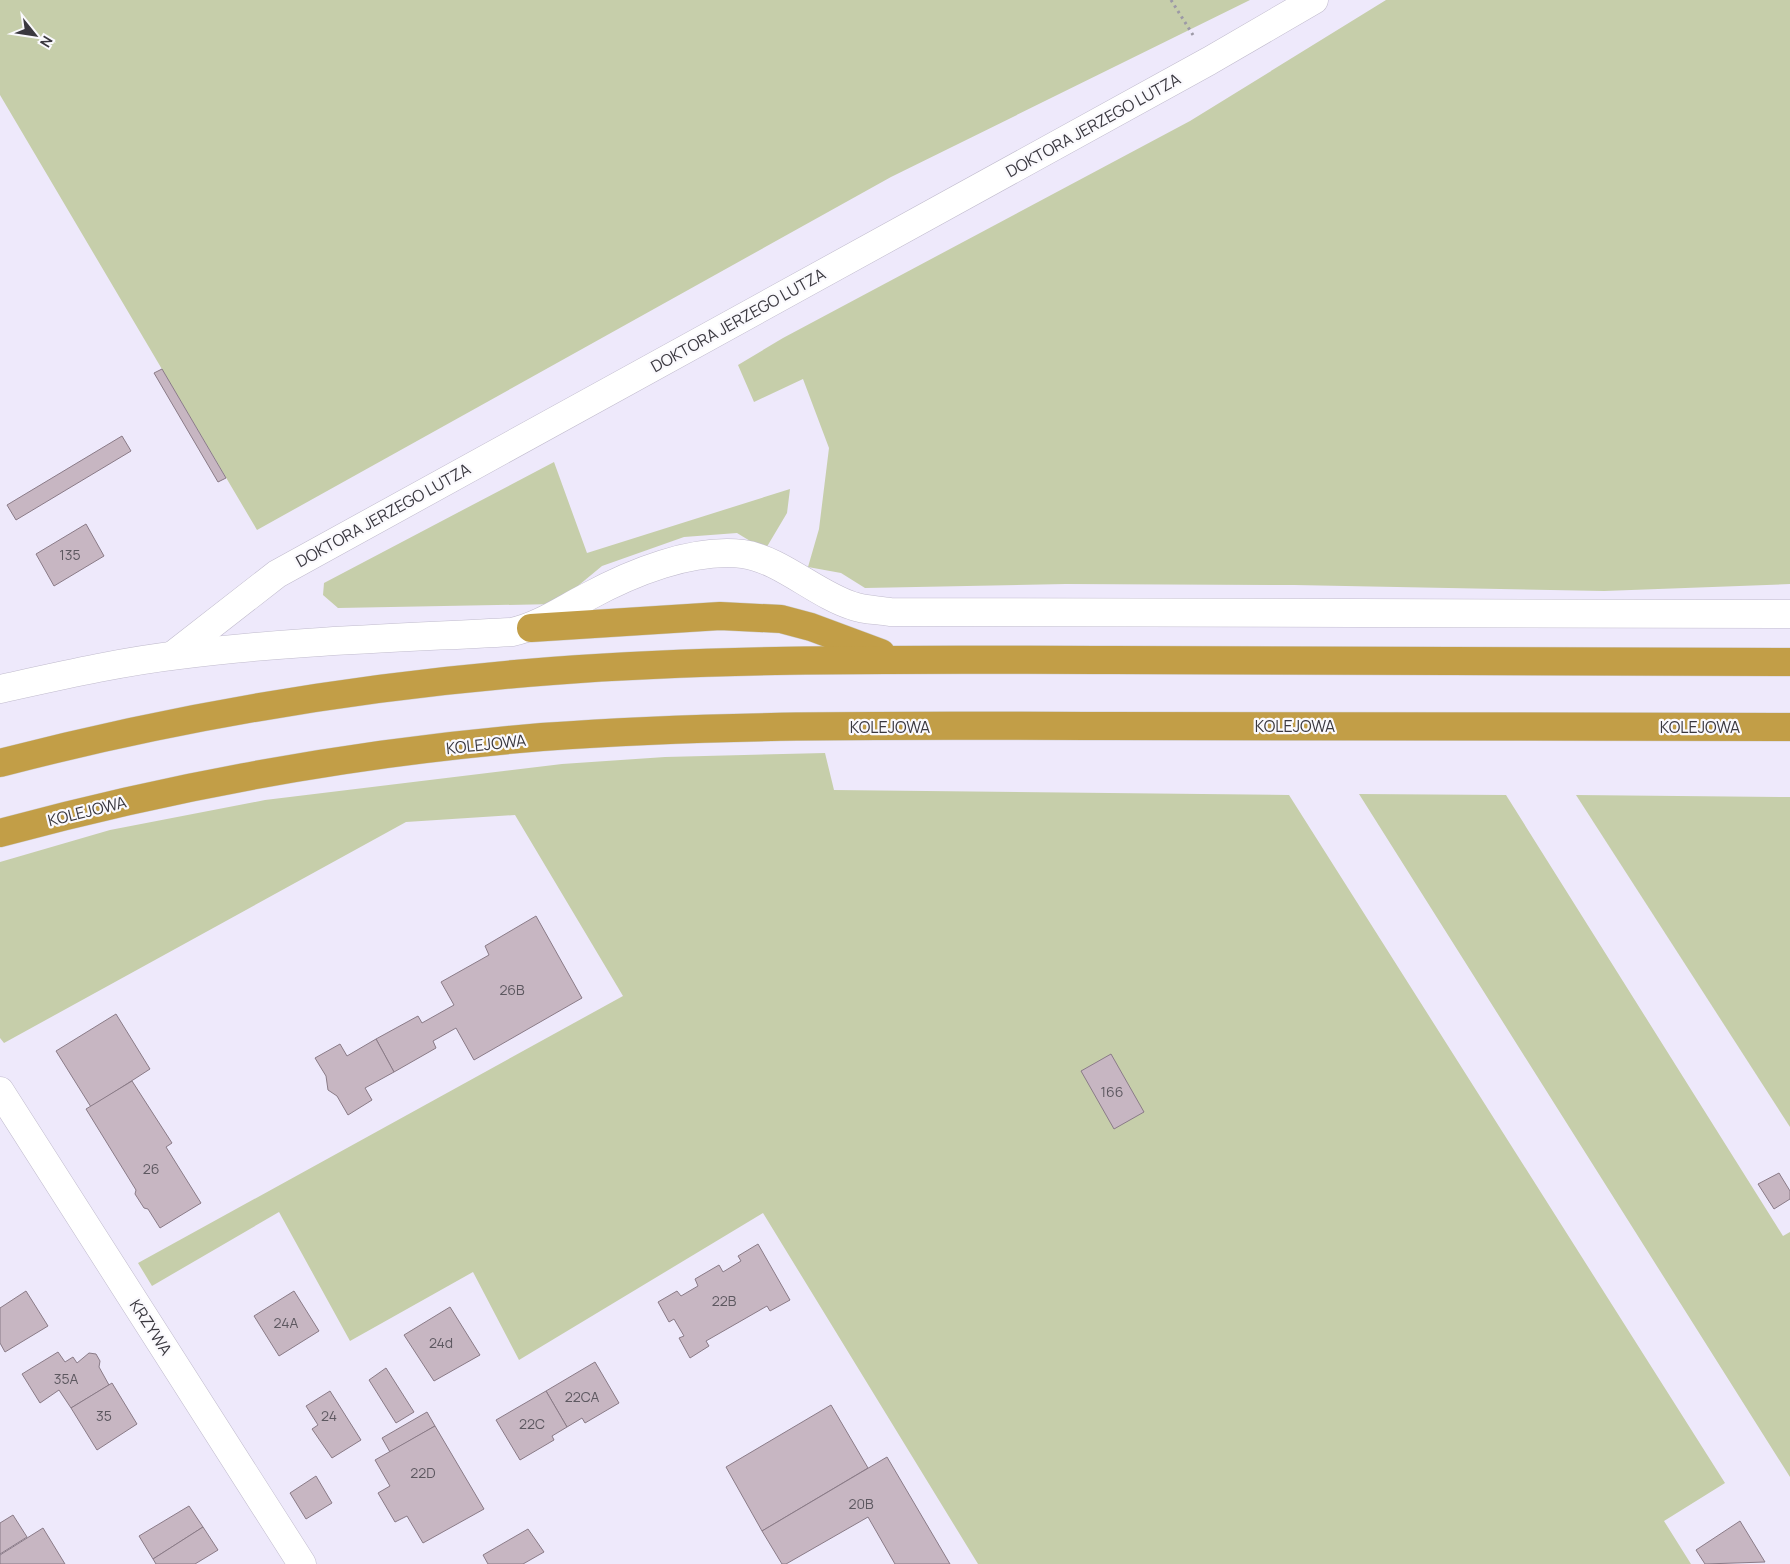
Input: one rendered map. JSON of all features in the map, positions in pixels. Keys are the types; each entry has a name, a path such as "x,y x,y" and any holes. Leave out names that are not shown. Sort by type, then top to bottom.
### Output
{"highway":[{"path":"531,628 720,616 781,619 811,627 899,660"},
{"path":"0,763 208,717 380,689 460,680 623,667 811,660 1790,662"},
{"name":"KOLEJOWA","path":"0,834 138,798 301,768 486,743 643,731 803,727 1006,726 1790,727"}],"street":[{"name":"DOKTORA JERZEGO LUTZA","path":"173,655 277,574 1209,61 1314,0"},
{"path":"0,689 62,675 173,655 332,642 512,632 531,628 589,595 666,562 706,555 744,554 779,567 854,607 890,612 1790,614"},
{"name":"KRZYWA","path":"0,1091 302,1564"}],"path":[{"path":"1171,0 1209,61"}],"green space":[{"path":"0,0 1250,0 891,177 257,530 0,95"},
{"path":"1386,0 1790,0 1790,584 1604,591 1294,585 1066,584 865,588 841,573 808,567 819,529 829,448 803,379 754,402 738,365 783,338 1190,121"},
{"path":"554,462 587,553 790,489 787,513 765,550 737,533 684,537 602,566 556,604 338,608 323,595 324,583"},
{"path":"825,753 834,790 1289,795 1725,1483 1664,1521 1691,1564 978,1564 763,1213 519,1360 473,1272 350,1341 279,1212 152,1286 138,1263 623,996 515,815 406,822 4,1043 0,1038 0,862 110,830 265,800 562,764 665,757"},
{"path":"1359,794 1506,795 1783,1236 1790,1232 1790,1477"},
{"path":"1576,795 1790,797 1790,1127"}],"building":[{"path":"162,369 226,478 218,482 154,373"},
{"path":"122,436 131,451 16,520 7,505"},
{"path":"86,524 104,556 54,586 36,554"},
{"path":"536,916 582,998 474,1060 456,1028 433,1041 436,1048 394,1072 376,1039 418,1016 422,1023 454,1005 441,982 489,955 485,946"},
{"path":"116,1014 150,1069 91,1107 56,1051"},
{"path":"376,1039 394,1072 365,1088 372,1100 348,1115 337,1096 328,1090 326,1076 315,1058 340,1044 347,1056"},
{"path":"1111,1054 1144,1112 1114,1129 1081,1071"},
{"path":"132,1081 172,1143 166,1147 201,1203 160,1228 148,1209 144,1208 135,1194 136,1190 86,1109"},
{"path":"1779,1173 1790,1191 1790,1199 1774,1209 1758,1184"},
{"path":"758,1244 790,1300 770,1311 767,1306 706,1341 709,1346 690,1358 679,1338 684,1336 674,1319 669,1322 658,1302 677,1291 681,1296 698,1286 695,1279 719,1265 723,1272 741,1261 738,1256"},
{"path":"26,1291 48,1326 5,1352 0,1343 0,1308"},
{"path":"294,1291 319,1331 279,1356 254,1316"},
{"path":"450,1307 480,1355 434,1381 404,1335"},
{"path":"58,1352 65,1362 73,1357 77,1363 89,1353 96,1354 100,1361 99,1367 109,1385 71,1408 59,1390 40,1403 22,1374"},
{"path":"595,1362 619,1403 585,1423 582,1418 567,1427 546,1391"},
{"path":"386,1368 414,1412 396,1423 369,1380"},
{"path":"112,1383 137,1424 97,1450 71,1408"},
{"path":"330,1391 361,1440 332,1458 312,1429 318,1425 306,1406"},
{"path":"546,1391 567,1427 552,1436 554,1440 520,1460 496,1420"},
{"path":"831,1405 868,1468 762,1531 726,1467"},
{"path":"427,1412 435,1426 390,1452 382,1438"},
{"path":"435,1426 484,1509 423,1543 407,1516 395,1522 378,1493 390,1486 375,1460"},
{"path":"887,1457 950,1564 895,1564 868,1517 786,1564 782,1564 762,1531"},
{"path":"316,1476 332,1503 306,1519 290,1493"},
{"path":"189,1506 203,1527 153,1559 139,1536"},
{"path":"13,1515 27,1537 0,1554 0,1523"},
{"path":"1740,1521 1765,1562 1705,1564 1696,1550"},
{"path":"203,1527 218,1550 195,1564 156,1564 153,1559"},
{"path":"43,1528 65,1564 0,1564 0,1555"},
{"path":"528,1529 544,1552 523,1564 488,1564 483,1555"}]}
